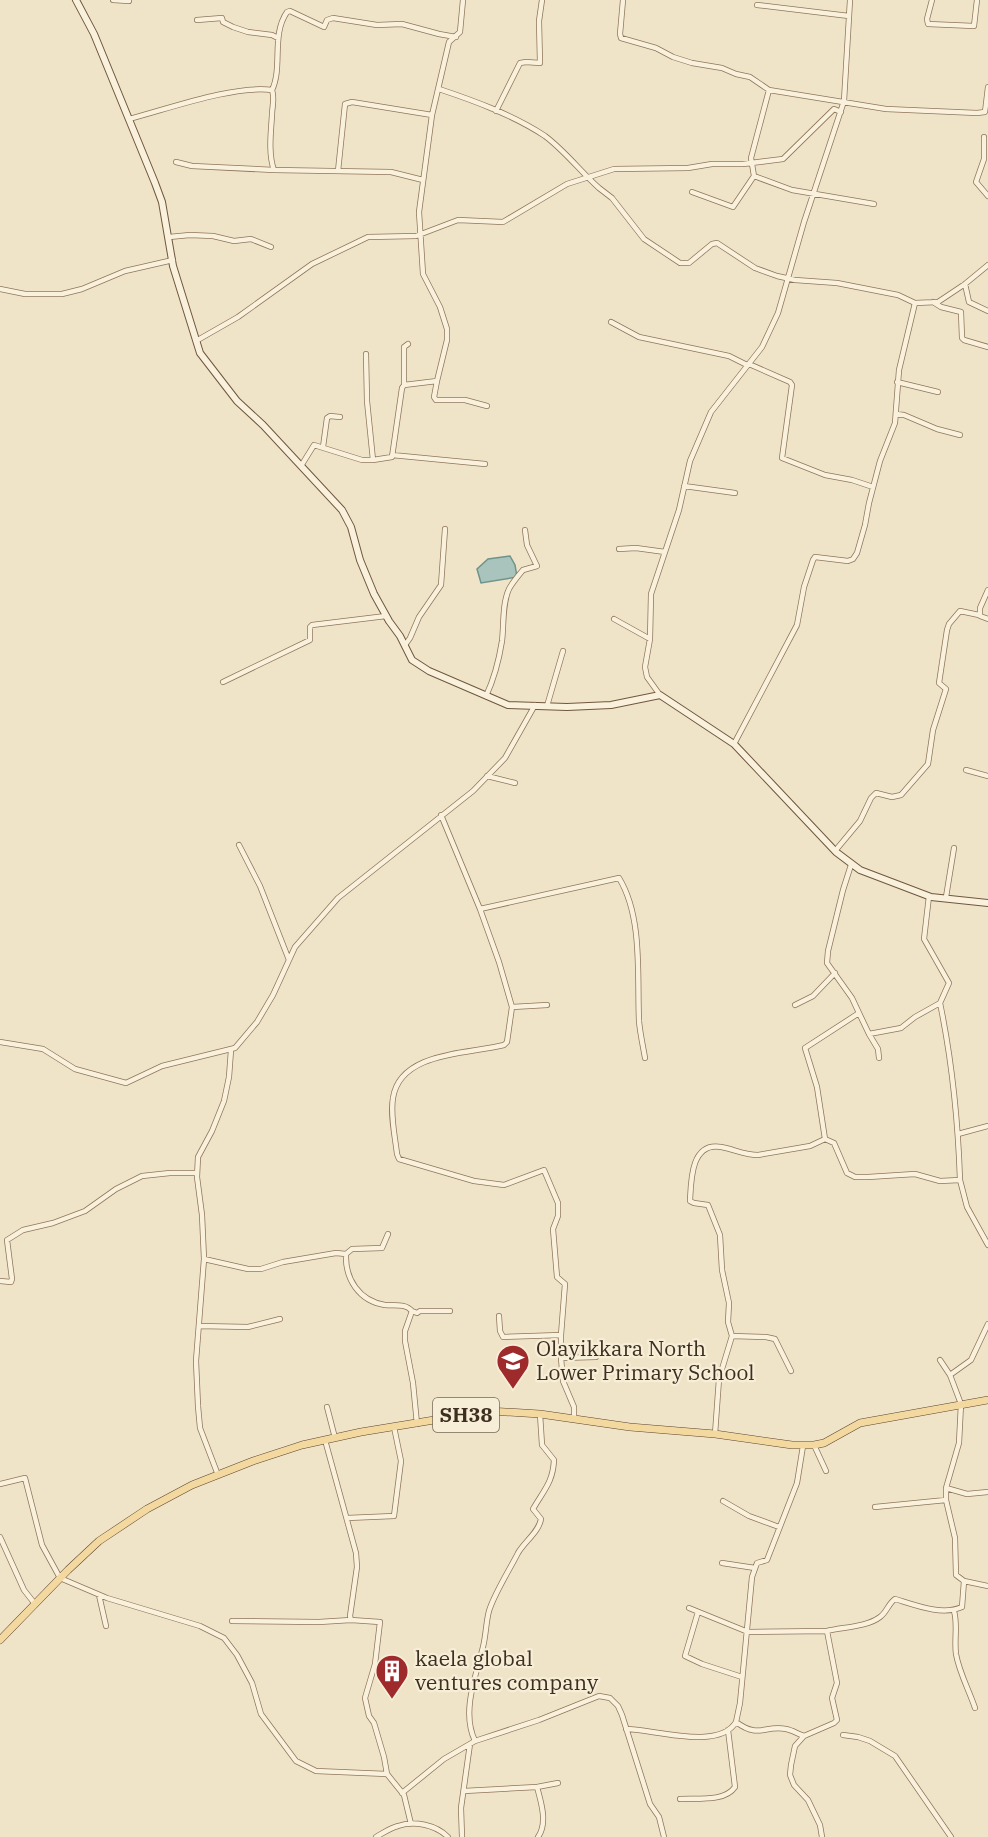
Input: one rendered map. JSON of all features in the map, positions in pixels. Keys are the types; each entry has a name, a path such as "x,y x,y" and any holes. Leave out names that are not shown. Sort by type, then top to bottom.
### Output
{"main road":[{"path":"76,0 94,34 162,202 173,260 200,353 237,401 342,510 351,526 360,560 374,594 412,660 429,671 508,705 567,707 611,705 660,695 734,744 851,865 929,896 988,903"},
{"name":"SH38","path":"0,1640 99,1541 147,1509 218,1474 253,1461 326,1440 489,1411 540,1414 630,1427 814,1446 860,1423 988,1400"}],"street":[{"path":"113,0 129,1"},
{"path":"463,0 460,32 450,42 432,115 419,212 420,234 423,274 441,307 447,329 447,340 434,397 436,400 465,400 487,406"},
{"path":"496,111 520,63 540,63 542,0"},
{"path":"623,0 621,38 656,48 692,63 722,68 750,77 769,90 886,109 982,113 986,110 988,87"},
{"path":"660,695 647,677 645,667 650,639 651,594 690,461 711,412 762,347 778,313 844,101 850,0"},
{"path":"932,0 927,19 932,25 974,26 977,0"},
{"path":"757,5 849,16"},
{"path":"274,170 271,133 274,95 272,90 278,38 285,14 290,11 324,27 327,20 333,18 377,25 402,24 456,37"},
{"path":"197,20 222,18 223,22 232,27 278,38"},
{"path":"439,89 496,111 543,135 612,198 644,239 680,263 690,263 712,244 717,243 755,268 787,279 837,283 898,295 915,303 938,302 988,265"},
{"path":"129,119 156,110 230,93 272,90"},
{"path":"692,192 732,207 754,176 751,158 769,90"},
{"path":"338,171 345,104 352,102 432,115"},
{"path":"196,341 238,317 312,264 368,237 420,234 458,220 503,222 567,184 614,170 688,168 783,159 834,109 841,112"},
{"path":"984,137 984,159 976,182 988,196"},
{"path":"176,162 192,166 274,170 391,172 423,180"},
{"path":"754,176 792,190 874,204"},
{"path":"169,237 190,234 234,241 251,238 271,247"},
{"path":"0,289 35,294 62,294 82,289 125,271 173,260"},
{"path":"965,284 969,302 988,311"},
{"path":"933,302 941,307 961,312 962,338 988,347"},
{"path":"734,744 797,625 804,587 813,560 815,557 853,560 857,554 880,461 895,423 897,382 915,303"},
{"path":"611,322 639,336 729,356 790,382 792,390 782,458 825,475 873,487"},
{"path":"392,455 404,385 404,347 408,344"},
{"path":"366,354 367,401 373,460"},
{"path":"404,385 437,381"},
{"path":"897,382 938,392"},
{"path":"896,414 960,435"},
{"path":"323,447 327,418 340,417"},
{"path":"301,466 314,445 356,459 373,460 392,457 392,455 485,464"},
{"path":"684,486 735,493"},
{"path":"405,645 419,617 441,585 445,529"},
{"path":"486,696 493,680 502,643 504,615 510,587 523,570 537,566 527,545 525,530"},
{"path":"619,549 636,548 664,552"},
{"path":"979,615 982,601 988,590"},
{"path":"835,850 860,821 871,798 876,793 892,797 901,795 928,764 933,730 946,688 939,683 949,624 960,610 988,619"},
{"path":"223,682 310,640 309,627 386,616"},
{"path":"614,619 650,639"},
{"path":"547,706 563,651"},
{"path":"0,1042 43,1049 75,1069 126,1083 162,1066 235,1048 257,1022 295,947 338,898 473,791 505,758 535,705"},
{"path":"966,770 988,776"},
{"path":"487,776 515,783"},
{"path":"441,815 480,909 512,1007 507,1042 504,1045 438,1057 414,1068 397,1084 393,1098 397,1154 399,1159 415,1164 474,1181 504,1185 544,1170 559,1209 554,1229 557,1278 565,1284 561,1358 563,1381 574,1407 574,1418"},
{"path":"239,845 260,886 289,960"},
{"path":"946,897 954,848"},
{"path":"851,865 828,951 827,963 860,1013 878,1049 879,1058"},
{"path":"480,909 619,878 627,896 636,935 639,1024 645,1058"},
{"path":"929,896 924,939 949,983 940,1003 949,1048 958,1134 960,1180 967,1207 988,1245"},
{"path":"795,1005 813,996 835,973"},
{"path":"869,1034 901,1028 940,1003"},
{"path":"512,1007 547,1005"},
{"path":"825,1139 817,1087 805,1048 860,1013"},
{"path":"218,1474 200,1428 196,1361 204,1259 197,1173 198,1157 224,1101 231,1050"},
{"path":"958,1134 988,1126"},
{"path":"715,1434 719,1379 732,1336 728,1322 729,1303 722,1270 720,1234 708,1205 690,1201 691,1177 697,1158 704,1149 720,1147 758,1155 810,1146 825,1139 834,1143 847,1173 855,1177 915,1174 940,1181 960,1180"},
{"path":"0,1281 10,1282 12,1279 8,1238 23,1230 85,1211 142,1176 197,1173"},
{"path":"204,1259 248,1269 261,1269 284,1262 336,1253 346,1254 352,1250 382,1248 388,1234"},
{"path":"346,1254 346,1265 355,1288 373,1302 403,1305 417,1313 420,1311 450,1311"},
{"path":"412,1311 405,1331 405,1341 413,1383 417,1424"},
{"path":"499,1316 500,1331 503,1337 561,1335"},
{"path":"199,1326 249,1327 280,1319"},
{"path":"950,1375 971,1360 988,1324"},
{"path":"732,1336 775,1339 791,1371"},
{"path":"561,1358 596,1358"},
{"path":"940,1360 950,1375 960,1404 959,1443 946,1488 946,1500 954,1538 956,1575 964,1581 988,1586"},
{"path":"327,1407 335,1438"},
{"path":"475,1741 470,1730 471,1700 489,1610 520,1550 540,1525 540,1519 533,1509 548,1488 553,1470 554,1460 542,1445 540,1414"},
{"path":"347,1518 394,1516 400,1461 394,1427"},
{"path":"326,1440 356,1553 357,1567 351,1620"},
{"path":"626,1729 638,1729 663,1735 699,1737 713,1736 732,1728 740,1703 752,1577 758,1563 767,1560 797,1483 803,1446"},
{"path":"814,1446 826,1471"},
{"path":"0,1484 25,1478 42,1545 60,1578 99,1595 200,1626 224,1638 252,1683 261,1714 296,1761 316,1771 387,1774"},
{"path":"946,1488 967,1494 988,1492"},
{"path":"876,1507 946,1500"},
{"path":"723,1501 749,1516 779,1527"},
{"path":"0,1537 16,1576 35,1604"},
{"path":"722,1563 755,1568"},
{"path":"689,1608 748,1632 827,1631 877,1620 884,1614 888,1604 895,1599 942,1611 954,1611 962,1607 964,1581"},
{"path":"99,1595 106,1626"},
{"path":"954,1611 957,1621 956,1653 975,1708"},
{"path":"698,1612 685,1656 742,1677"},
{"path":"232,1621 351,1620 380,1622 375,1664 365,1698 384,1757 387,1774 404,1795 411,1824"},
{"path":"822,1837 820,1825 808,1800 794,1785 790,1775 795,1746 804,1736 837,1720 832,1698 837,1683 827,1631"},
{"path":"402,1793 444,1759 475,1741 539,1720 599,1696 610,1698 618,1706 650,1804 659,1817 664,1837"},
{"path":"735,1722 754,1732 785,1728 804,1736"},
{"path":"681,1799 720,1797 733,1791 735,1787 728,1730"},
{"path":"843,1735 870,1741 895,1756 951,1837"},
{"path":"462,1837 461,1815 470,1744"},
{"path":"465,1791 558,1783"},
{"path":"537,1786 543,1827 538,1837"},
{"path":"376,1837 398,1825 411,1824 437,1828 448,1837"}],"water":[{"path":"510,556 515,565 517,577 481,583 477,569 488,559"}],"place":[{"name":"Olayikkara North Lower Primary School","path":"513,1390"},
{"name":"kaela global ventures company","path":"392,1700"}]}
